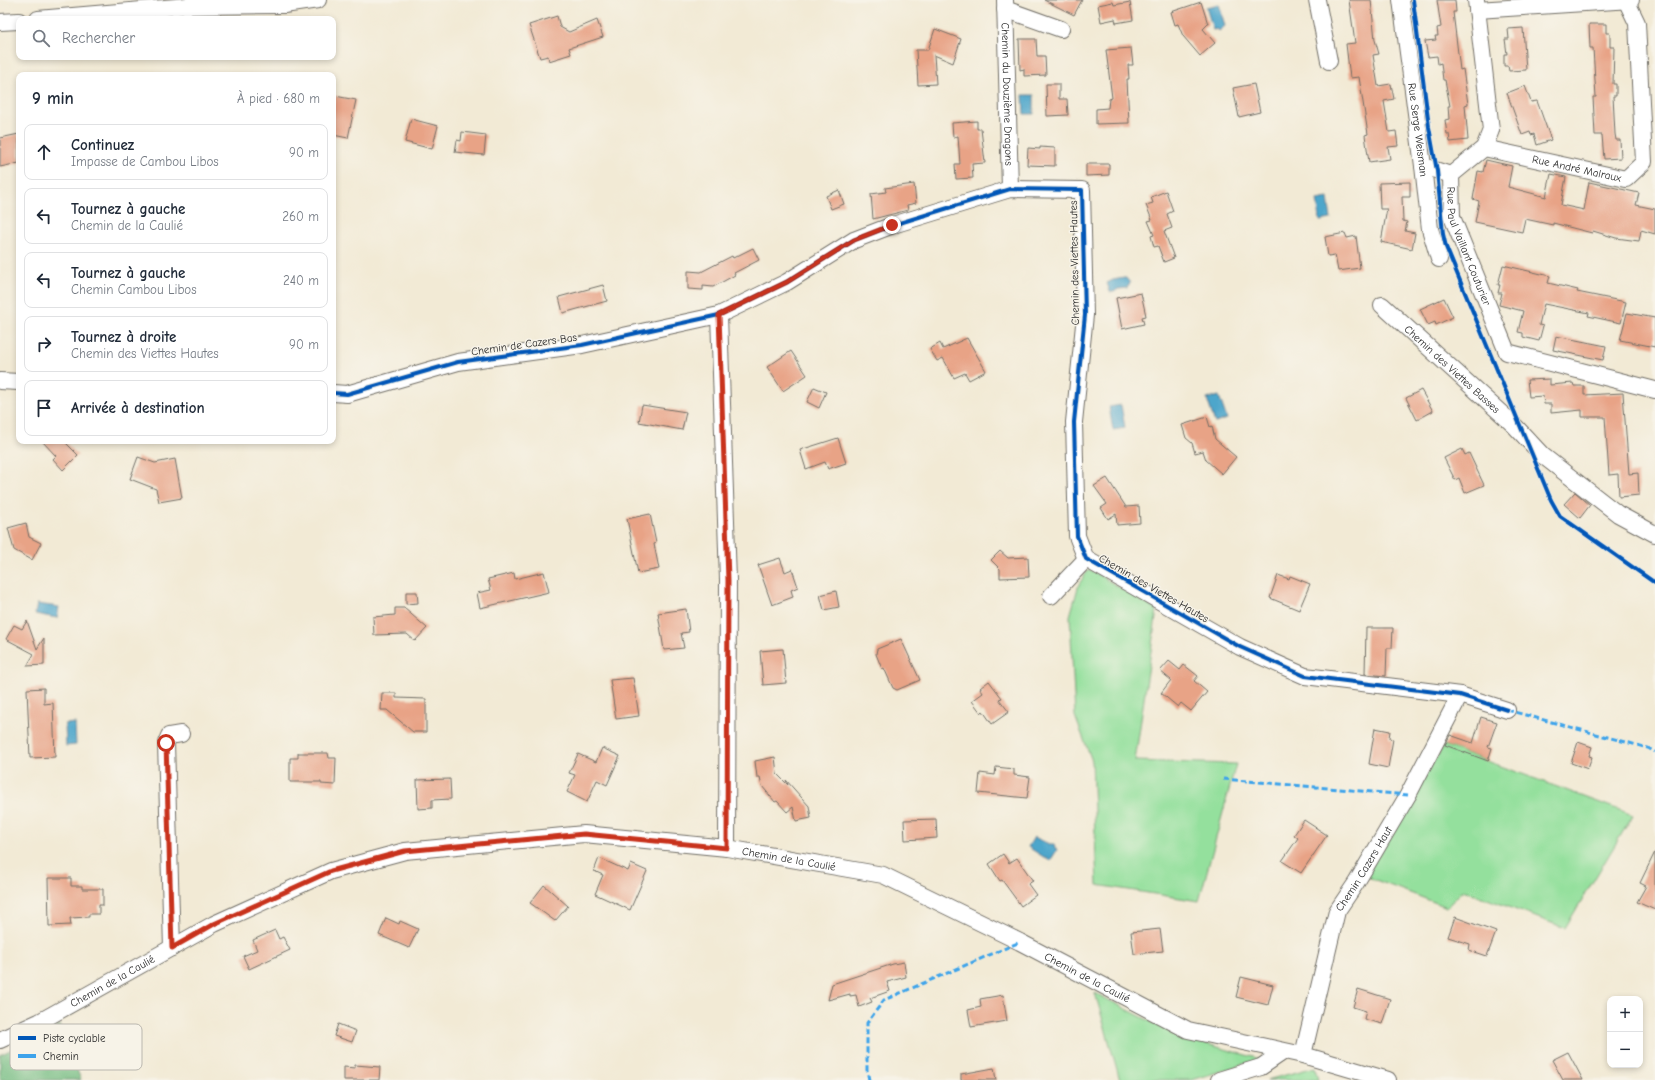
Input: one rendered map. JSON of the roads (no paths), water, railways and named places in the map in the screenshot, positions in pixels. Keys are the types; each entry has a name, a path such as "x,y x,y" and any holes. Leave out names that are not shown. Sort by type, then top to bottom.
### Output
{"street":[{"path":"73,16 188,6 284,5 318,0"},
{"path":"1317,0 1329,61"},
{"name":"Rue Serge Weisman","path":"1401,0 1430,229 1439,259"},
{"name":"Rue André Malraux","path":"1484,148 1626,179 1644,162 1636,23 1626,0"},
{"path":"1484,148 1491,130 1476,5 1631,0"},
{"path":"1005,4 1061,29"},
{"name":"Chemin du Douzième Dragons","path":"1005,4 1010,188"},
{"path":"0,22 16,21"},
{"name":"Rue Paul Vaillant Couturier","path":"1484,148 1451,175 1452,217 1507,352 1655,390"},
{"path":"1423,166 1451,175"},
{"name":"Chemin des Viettes Hautes","path":"719,315 787,282 854,240 892,225 1010,188 1082,190 1085,316 1074,422 1077,536 1086,559 1240,647 1305,676 1460,695 1507,710"},
{"name":"Chemin des Viettes Basses","path":"1382,305 1514,424 1542,455 1618,514 1655,534"},
{"path":"719,315 728,580 727,848"},
{"name":"Chemin de Cazers Bas","path":"336,393 347,394 458,362 582,345 719,315"},
{"path":"0,381 16,382"},
{"path":"1051,596 1086,559"},
{"name":"Chemin Cazers Haut","path":"1303,1055 1337,910 1356,883 1408,794 1460,695"},
{"path":"172,948 166,743 169,736 181,734"},
{"name":"Chemin de la Caulié","path":"35,1024 214,924 331,871 405,851 584,834 727,848 883,875 1020,942 1188,1030 1282,1052 1303,1055 1388,1080"},
{"name":"Chemin de la Caulié","path":"0,1040 10,1035"},
{"path":"1219,1080 1261,1067 1282,1052"}],"water":[{"path":"1219,4 1225,26 1219,31 1217,29 1213,30 1206,7"},
{"path":"1023,95 1034,95 1034,114 1024,114"},
{"path":"1328,198 1331,219 1320,221 1317,200"},
{"path":"1126,278 1130,283 1127,288 1110,292 1107,283"},
{"path":"1219,396 1227,419 1215,423 1207,399"},
{"path":"1121,405 1125,428 1113,430 1109,407"},
{"path":"37,604 59,607 57,618 35,614"},
{"path":"75,723 76,745 66,746 65,724"},
{"path":"1034,837 1049,844 1054,844 1055,849 1057,850 1050,861 1028,847"}]}
